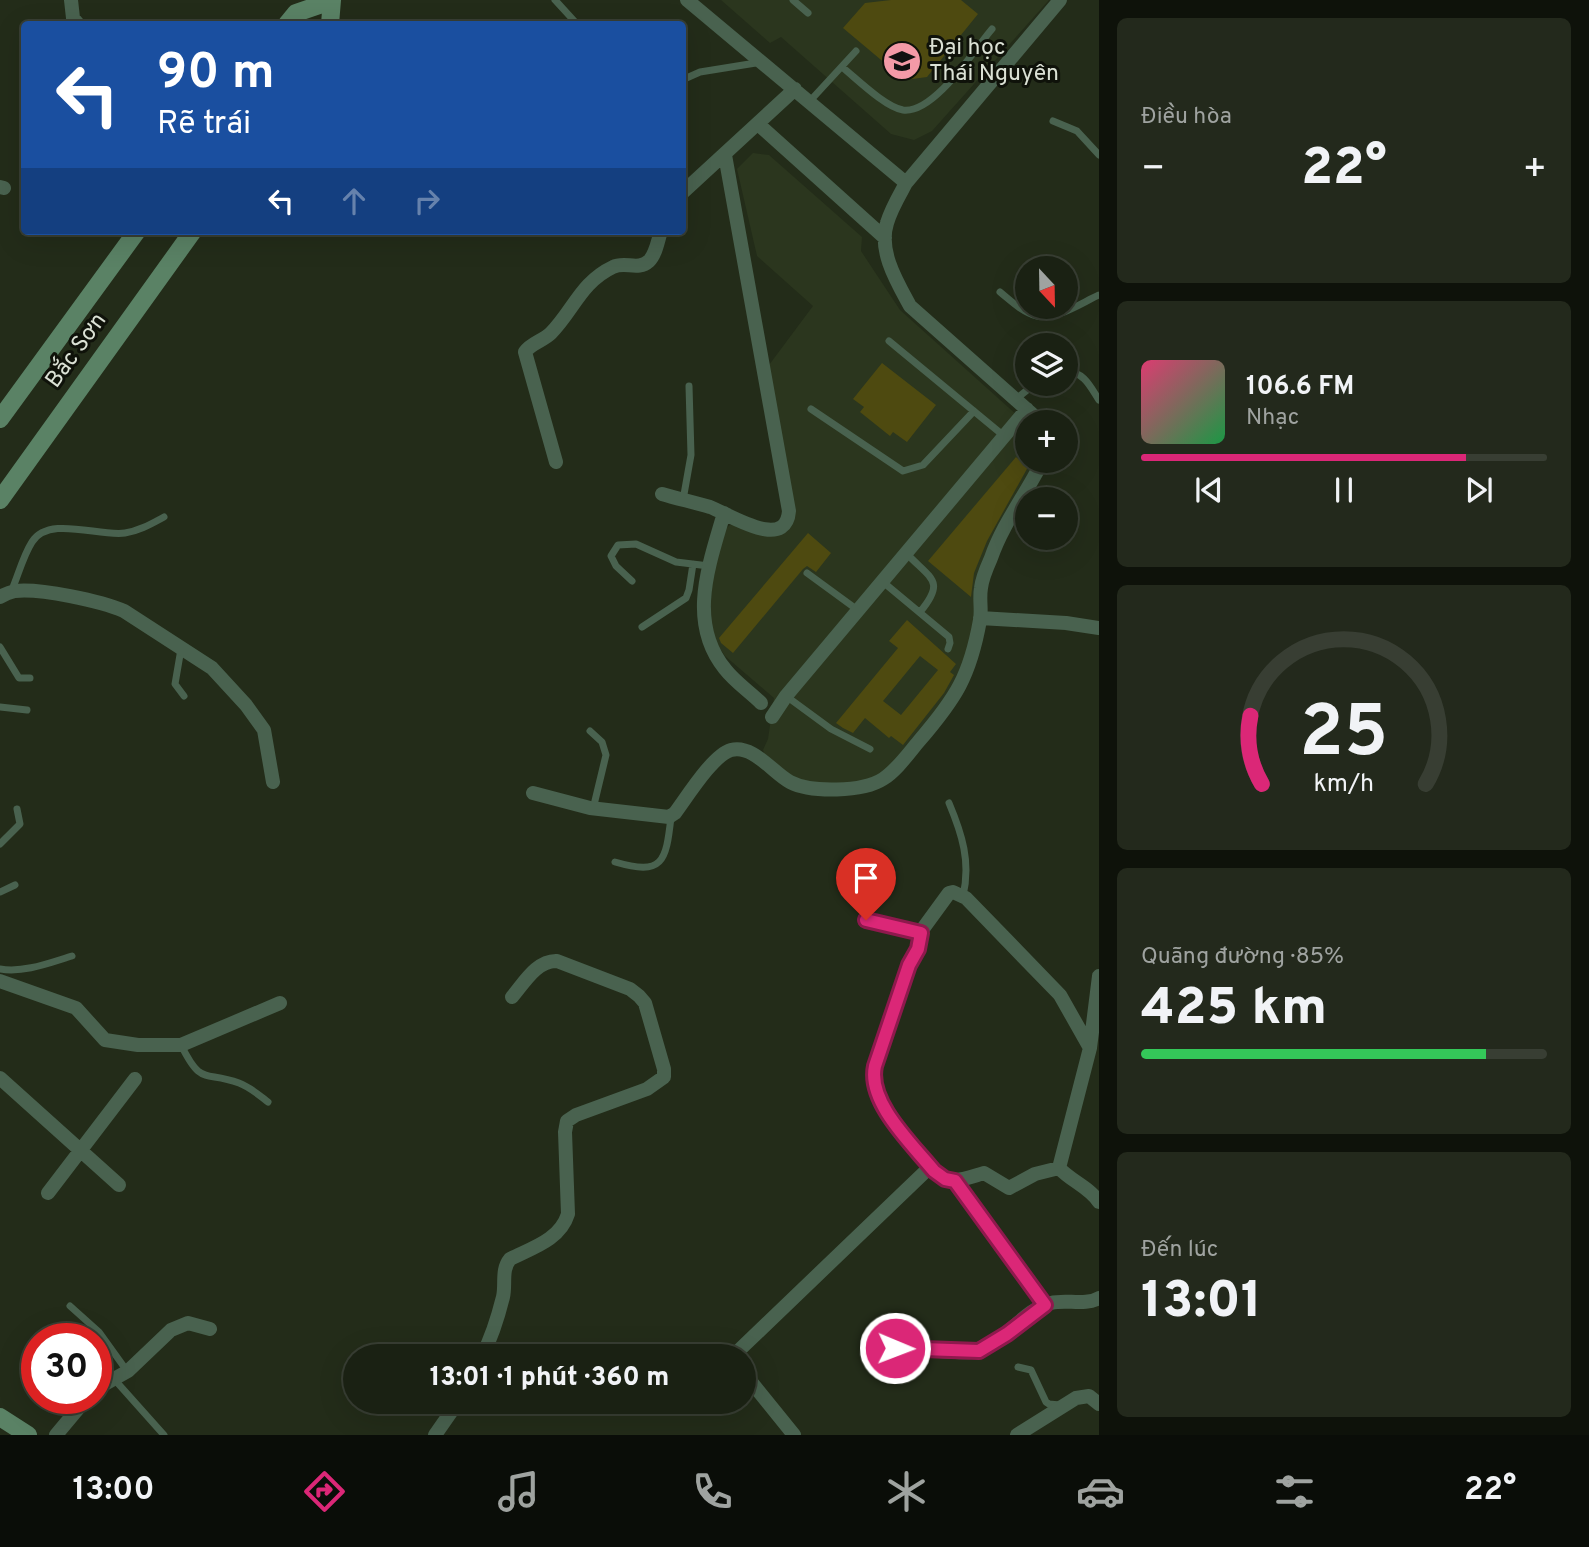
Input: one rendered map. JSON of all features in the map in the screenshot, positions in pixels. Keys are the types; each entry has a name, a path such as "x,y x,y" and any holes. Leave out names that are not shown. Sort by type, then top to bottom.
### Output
{"main road":[{"path":"289,21 296,13 331,0 330,21"},
{"name":"Bắc Sơn","path":"0,419 134,235"},
{"name":"Bắc Sơn","path":"0,500 190,235"},
{"path":"0,1417 28,1435"}],"street":[{"path":"71,0 76,21"},
{"path":"687,0 906,183"},
{"path":"772,717 786,696 1027,409 910,306 892,271 885,238 887,220 906,183 1060,0"},
{"path":"686,189 794,89"},
{"path":"758,124 885,238"},
{"path":"662,494 724,513 769,531 783,526 788,519 789,512 725,155"},
{"path":"556,462 525,352 549,335 580,291 611,267 641,266 647,262 652,257 660,235"},
{"path":"533,793 593,809 671,816 718,758 730,750 748,752 797,785 857,788 882,779 906,757 959,690 965,677 980,618 981,587 991,555 1035,473"},
{"path":"724,513 703,593 710,642 725,669 761,703"},
{"path":"6,594 72,597 113,606 212,668 260,723 273,782"},
{"path":"980,618 1066,623 1099,628"},
{"path":"1059,1168 1030,1176 1009,1188 984,1174 955,1181 945,1179 930,1167 881,1104 873,1082 890,1016 909,965 918,949 921,933 949,893 963,896 1060,995 1090,1048"},
{"path":"487,1344 504,1293 506,1264 510,1259 555,1236 566,1221 567,1121 576,1115 648,1089 664,1077 645,1003 630,989 557,961 550,961 541,963 512,997"},
{"path":"1059,1168 1090,1048 1099,976"},
{"path":"0,981 76,1008 105,1040 138,1045 181,1045 280,1003"},
{"path":"0,1078 119,1185"},
{"path":"48,1193 135,1079"},
{"path":"746,1344 930,1167"},
{"path":"1059,1168 1099,1202"},
{"path":"895,1348 979,1351 1045,1305 1052,1302 1093,1301 1099,1298"},
{"path":"114,1379 128,1371 171,1330 188,1322 211,1329"},
{"path":"756,1388 794,1435"},
{"path":"1017,1435 1083,1396 1094,1399 1099,1404"},
{"path":"56,1435 74,1414"},
{"path":"435,1435 450,1414"}],"lane":[{"path":"555,0 574,21"},
{"path":"793,0 808,13"},
{"path":"842,67 886,103 902,110 916,109 943,90 992,29"},
{"path":"809,102 856,51"},
{"path":"686,78 700,72 762,62"},
{"path":"1053,121 1077,131 1099,155"},
{"path":"1000,292 1025,311 1037,316 1052,315 1099,295"},
{"path":"890,341 1004,436"},
{"path":"1078,374 1083,376 1099,400"},
{"path":"683,500 691,455 689,386"},
{"path":"1016,399 1020,396"},
{"path":"811,409 903,471 916,469 932,458 974,411"},
{"path":"6,594 33,540 42,532 55,527 122,534 140,530 164,517"},
{"path":"632,581 616,566 611,556 618,545 636,544 667,559 709,566"},
{"path":"907,554 932,580 935,587 933,595 920,611"},
{"path":"642,627 686,598 692,564"},
{"path":"807,573 860,611"},
{"path":"883,582 949,637 948,649"},
{"path":"0,647 15,674 19,678 30,678"},
{"path":"181,649 175,684 184,696"},
{"path":"786,696 831,729 870,749"},
{"path":"0,707 27,710"},
{"path":"590,731 602,742 606,755 593,809"},
{"path":"950,803 965,849 967,869 963,896"},
{"path":"0,844 20,824 17,809"},
{"path":"615,862 639,869 654,866 662,858 667,846 671,816"},
{"path":"0,892 15,885"},
{"path":"866,920 921,933"},
{"path":"0,969 26,969 72,956"},
{"path":"181,1045 197,1071 248,1087 268,1102"},
{"path":"955,1181 1045,1305"},
{"path":"69,1306 99,1332 128,1371"},
{"path":"1018,1367 1031,1370 1043,1398 1049,1405 1064,1405"},
{"path":"114,1379 164,1435"}],"shaded area":[{"name":"Đại học Thái Nguyên","path":"721,0 1049,0 932,131 914,140 891,134 781,37 770,43"},
{"path":"753,153 769,155 862,237 861,251 900,310 1015,413 1015,473 1031,473 1023,487 1015,487 1015,502 1004,522 975,620 963,679 882,777 842,785 791,779 766,757 763,750 768,739 774,698 725,656 715,641 710,616 712,578 726,528 733,523 788,529 769,365 813,306 757,256 737,169"}],"building":[{"path":"891,0 961,0 978,14 927,77 905,80 843,28 865,3"},
{"path":"882,363 936,405 907,442 893,432 890,436 860,412 864,407 853,399"},
{"path":"1015,458 1015,473 1025,473 987,541 974,573 971,597 928,561"},
{"path":"808,533 831,553 816,572 807,566 803,569 733,653 719,638"},
{"path":"907,620 956,664 950,672 954,675 944,693 903,745 891,736 889,738 865,718 853,733 836,723 898,648 889,641","holes":["920,656 938,670 901,715 883,701"]}],"place":[{"name":"Đại học Thái Nguyên","path":"902,61"}],"route":[{"path":"866,920 921,933 918,949 909,965 890,1016 875,1066 873,1082 881,1104 934,1171 945,1179 955,1181 1045,1305 979,1351 895,1348"}]}
